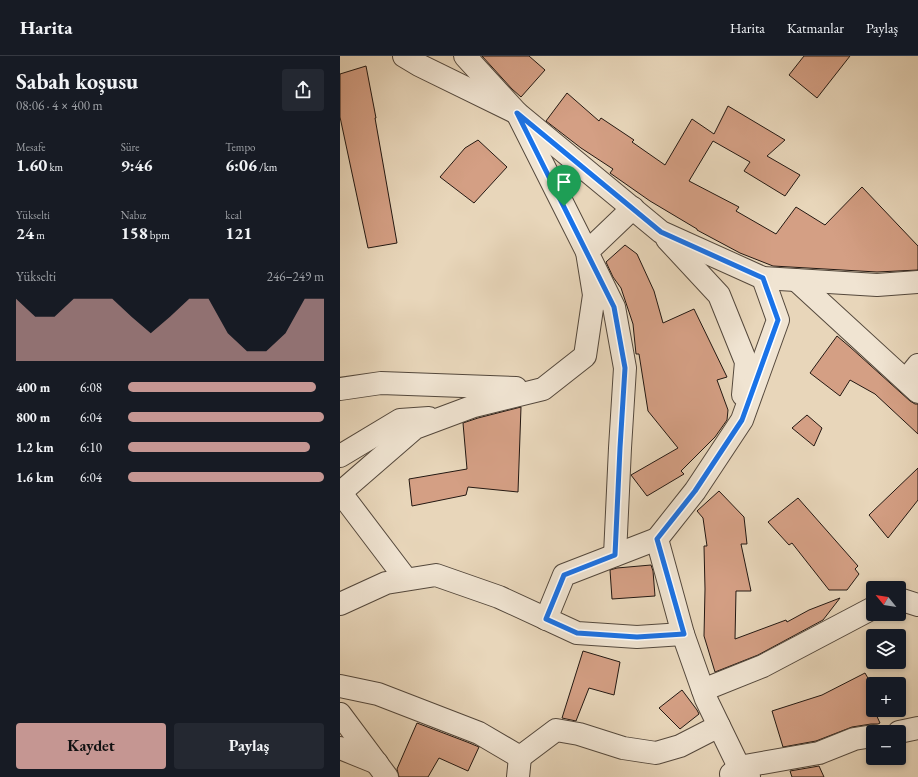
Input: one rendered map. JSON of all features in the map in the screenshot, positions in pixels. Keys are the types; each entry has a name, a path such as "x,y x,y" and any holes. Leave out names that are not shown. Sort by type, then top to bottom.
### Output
{"street":[{"path":"404,56 419,65 517,113 614,307 625,368 615,555"},
{"path":"465,56 517,113 661,232 719,295 746,362 742,420"},
{"path":"587,252 633,208"},
{"path":"661,232 763,278 877,285 918,282"},
{"path":"406,579 340,493 415,428 474,406 543,389 585,356 594,295 587,252"},
{"path":"546,619 564,575 657,539 695,491 742,420 778,320 763,278"},
{"path":"796,280 914,379"},
{"path":"340,389 381,383 543,389"},
{"path":"340,456 400,420 441,418"},
{"path":"657,539 684,634 706,699 719,726 738,774 820,753 854,739 866,737"},
{"path":"340,604 386,583 436,575 499,597 577,633 637,637 684,634"},
{"path":"906,602 918,605"},
{"path":"703,690 763,666 866,612"},
{"path":"340,686 378,694 479,733 519,767 556,730 579,734 622,748 656,753 680,746 719,726"},
{"path":"340,714 382,770"},
{"path":"906,731 918,728"},
{"path":"340,748 382,770"}],"building":[{"path":"482,56 529,56 545,70 521,97"},
{"path":"804,56 850,56 817,98 789,75"},
{"path":"366,66 397,243 368,248 340,117 340,74"},
{"path":"567,93 599,121 601,118 634,140 632,142 665,165 692,119 714,134 728,106 785,140 767,156 800,175 785,196 744,171 750,162 713,141 689,181 739,207 736,211 776,234 796,207 825,225 862,187 918,246 918,270 877,272 773,266 740,253 697,230 650,201 610,173 613,169 581,148 546,121"},
{"path":"478,140 507,167 474,203 440,177 465,148"},
{"path":"625,245 637,254 654,291 663,323 694,309 727,377 717,380 728,410 727,420 715,437 681,471 684,474 647,496 631,475 678,448 648,411 639,354 636,354 633,324 621,288 613,277 606,262"},
{"path":"837,336 910,401 918,404 918,434 875,394 850,380 840,396 810,373"},
{"path":"521,407 518,492 468,487 466,495 412,506 409,479 467,469 463,423"},
{"path":"807,415 822,428 814,446 792,428"},
{"path":"918,468 918,500 888,538 869,515"},
{"path":"719,491 744,517 747,544 741,544 751,591 736,591 735,639 786,620 787,622 809,610 840,598 823,620 758,655 715,672 704,636 704,546 707,546 703,518 697,511"},
{"path":"798,498 858,566 855,569 859,574 847,590 829,590 792,543 789,545 768,522"},
{"path":"651,565 653,571 655,596 612,599 610,570"},
{"path":"583,651 620,662 614,695 589,688 576,721 562,718"},
{"path":"865,673 867,677 866,677 866,717 877,717 880,723 852,727 816,741 783,747 772,711 822,695"},
{"path":"682,690 699,714 680,729 659,708"},
{"path":"417,723 479,747 468,771 439,758 428,777 399,777 397,769"},
{"path":"819,766 824,777 792,777 790,771"}],"route":[{"path":"517,113 661,232 763,278 778,320 742,420 695,491 657,539 684,634 637,637 577,633 546,619 564,575 615,555 625,368 614,307 564,206 517,113"}]}
